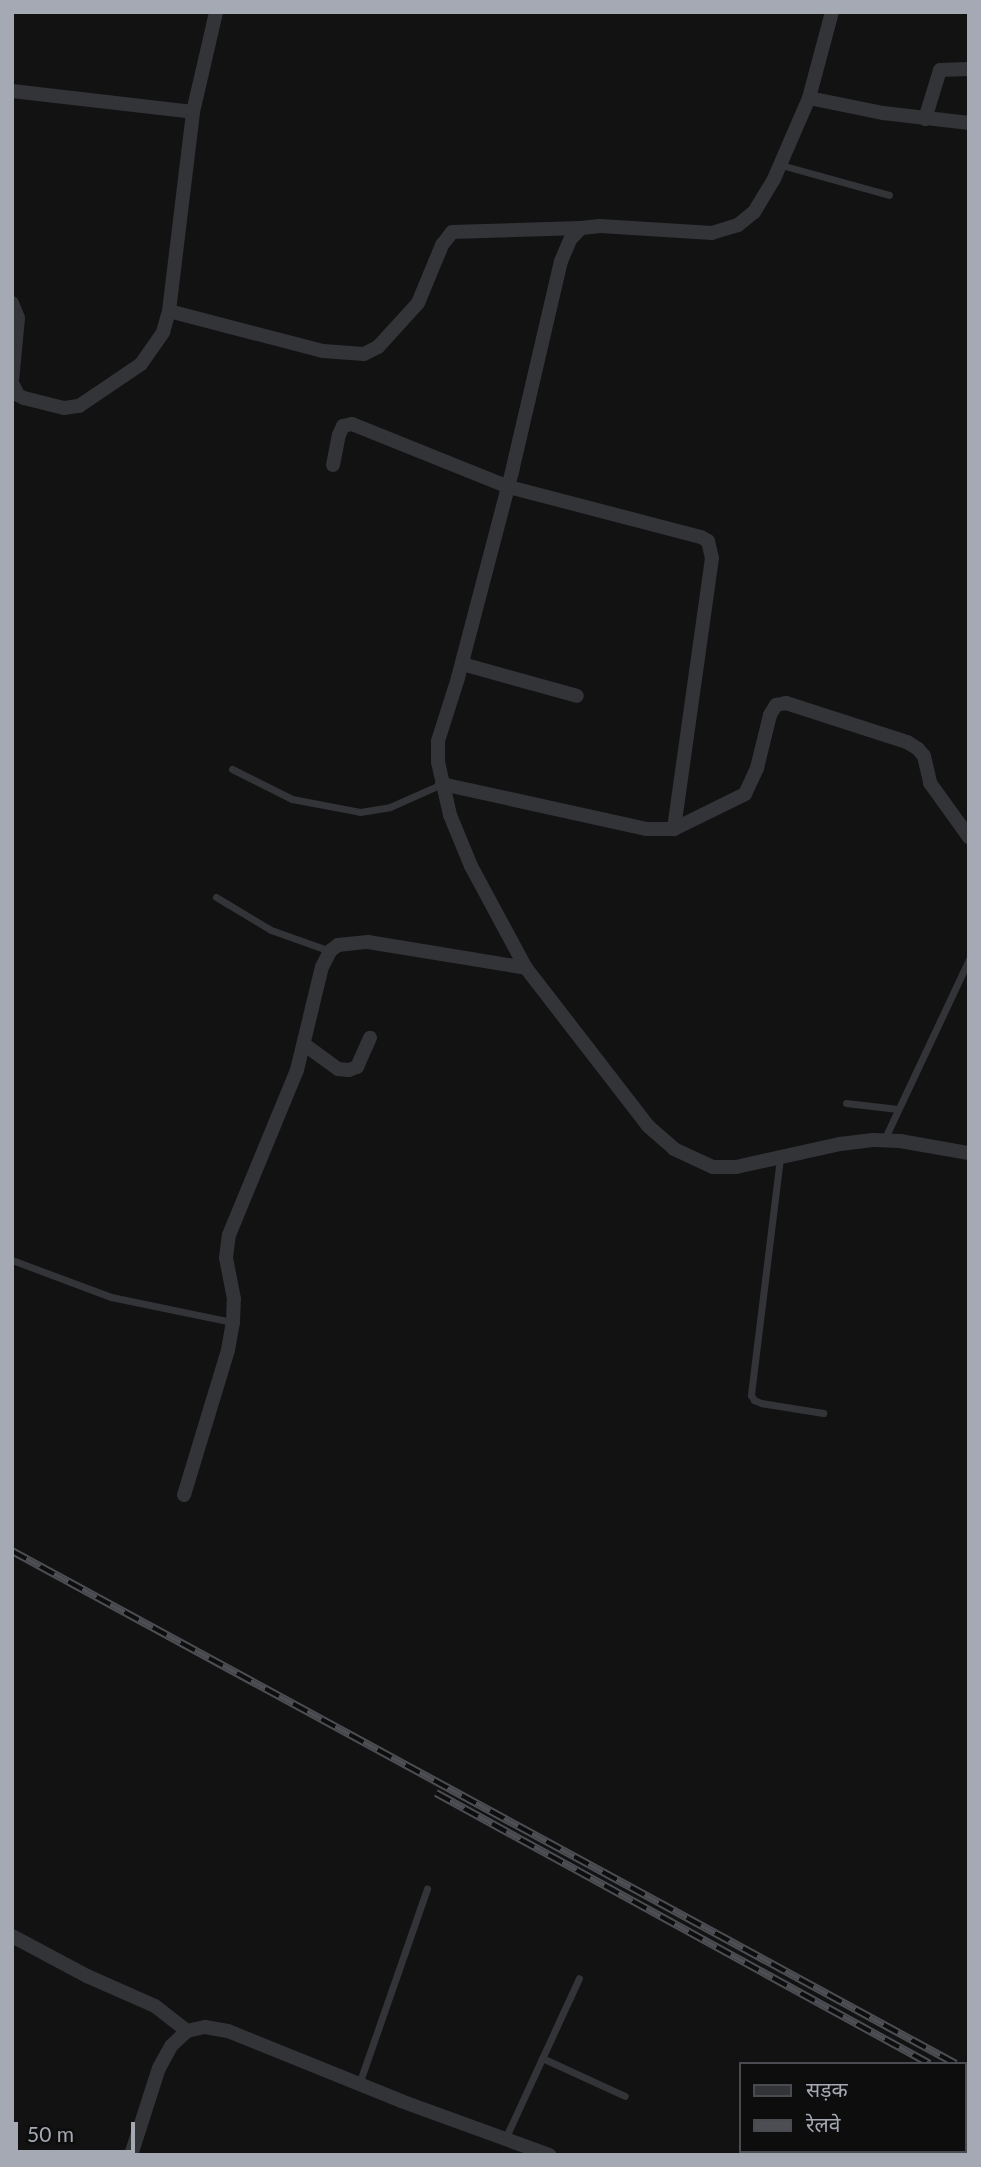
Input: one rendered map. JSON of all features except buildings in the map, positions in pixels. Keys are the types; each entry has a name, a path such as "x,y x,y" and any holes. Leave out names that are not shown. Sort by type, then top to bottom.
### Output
{"street":[{"path":"12,303 18,318 12,382 18,395 64,408 79,405 141,363 163,332 169,311 193,112 216,12"},
{"path":"169,311 323,351 364,354 378,347 418,303 442,244 452,232 600,226 712,233 738,225 754,212 781,164 809,98 832,12"},
{"path":"925,119 940,70 969,69"},
{"path":"12,91 193,112"},
{"path":"809,98 925,119 969,123"},
{"path":"581,228 570,240 561,261 509,487 462,664 438,741 442,784 450,815 471,866 526,968 648,1126 674,1149 713,1167 736,1167 840,1144 883,1140 969,1153"},
{"path":"332,465 338,435 343,426 352,424 509,487 701,537 712,548 674,830"},
{"path":"462,664 577,696"},
{"path":"442,784 648,829 674,830 745,794 757,768 770,715 776,705 786,703 907,742 918,749 925,757 930,783 969,837"},
{"path":"184,1494 228,1350 233,1322 234,1299 226,1258 229,1235 305,1045 322,967 330,951 338,944 368,942 526,968"},
{"path":"305,1045 338,1069 349,1070 356,1067 370,1038"},
{"path":"12,1936 87,1976 155,2006 187,2031"},
{"path":"131,2155 159,2068 171,2046 187,2031 205,2027 228,2031 359,2084 549,2155"}],"lane":[{"path":"781,164 890,195"},
{"path":"232,769 292,799 360,812 390,807 442,784"},
{"path":"216,897 271,930 330,951"},
{"path":"883,1140 969,959"},
{"path":"846,1103 898,1109"},
{"path":"780,1157 751,1395 761,1403 823,1413"},
{"path":"12,1260 111,1297 233,1322"},
{"path":"359,2084 427,1889"},
{"path":"505,2139 579,1978"},
{"path":"542,2058 625,2096"}],"railway":[{"path":"12,1551 952,2062"},
{"path":"436,1793 926,2062"}]}
